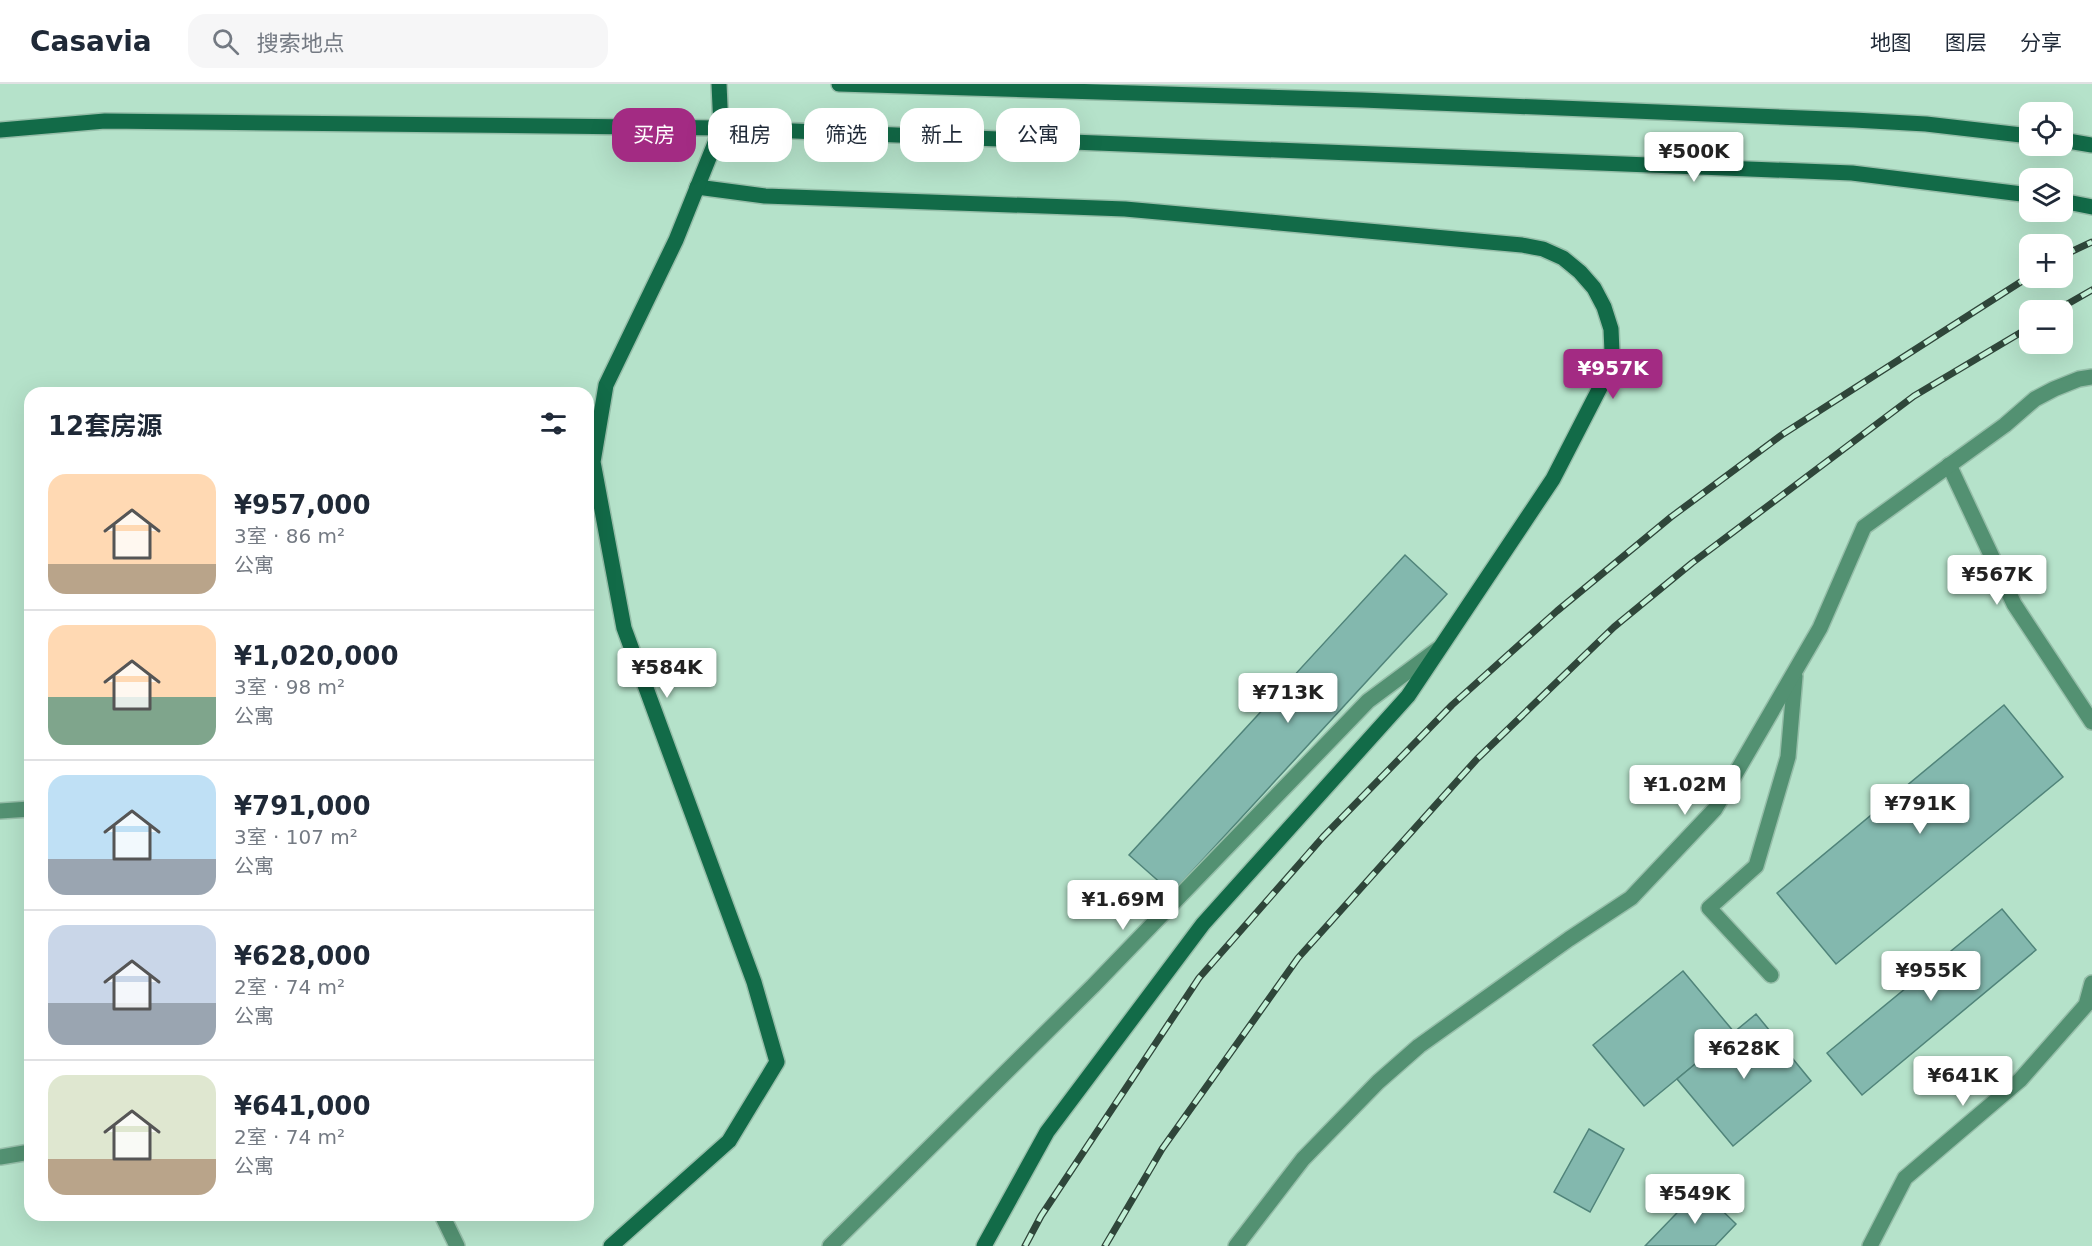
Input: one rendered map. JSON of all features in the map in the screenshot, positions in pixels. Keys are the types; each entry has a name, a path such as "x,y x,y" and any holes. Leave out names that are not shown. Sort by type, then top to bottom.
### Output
{"street":[{"path":"719,84 720,108"},
{"path":"839,84 1362,100 1854,120 1926,124 2019,135"},
{"path":"0,130 105,121 708,128"},
{"path":"792,131 1852,173 2019,194"},
{"path":"2073,142 2092,145"},
{"path":"594,456 606,385 676,240 708,160"},
{"path":"697,187 765,196 1125,209 1522,245 1543,249 1563,258 1580,272 1594,288 1605,307 1611,329 1612,352 1607,374 1553,479 1408,696 1203,924 1047,1132 984,1246"},
{"path":"2073,203 2092,207"},
{"path":"1236,1246 1303,1159 1378,1082 1419,1046 1569,939 1631,898 1715,809 1820,628 1864,527 2005,425 2035,399 2079,379 2092,377"},
{"path":"1949,465 2014,604 2092,722"},
{"path":"594,467 624,628 754,981 777,1062 729,1141 611,1246"},
{"path":"831,1246 1093,986 1368,701 1441,647"},
{"path":"1771,975 1709,908 1756,866 1788,757 1795,670"},
{"path":"0,811 24,809"},
{"path":"1870,1246 1905,1178 2020,1080 2086,1005 2092,983"},
{"path":"0,1157 24,1153"},
{"path":"445,1221 457,1246"}],"building":[{"path":"1405,555 1447,594 1172,893 1129,855"},
{"path":"2004,705 2063,777 1836,964 1777,893"},
{"path":"2002,909 2036,950 1862,1095 1827,1053"},
{"path":"1683,971 1734,1032 1644,1106 1593,1045"},
{"path":"1756,1014 1811,1081 1733,1146 1677,1079"},
{"path":"1589,1129 1624,1149 1590,1212 1554,1192"},
{"path":"1700,1189 1736,1224 1715,1246 1645,1246"}],"railway":[{"path":"2073,251 2092,242"},
{"path":"1025,1246 1041,1216 1199,978 1323,837 1452,705 1557,611 1671,517 1783,434 2019,283"},
{"path":"2073,301 2092,290"},
{"path":"1105,1246 1162,1149 1298,958 1477,759 1614,627 1692,563 1914,396 2019,334"}]}
